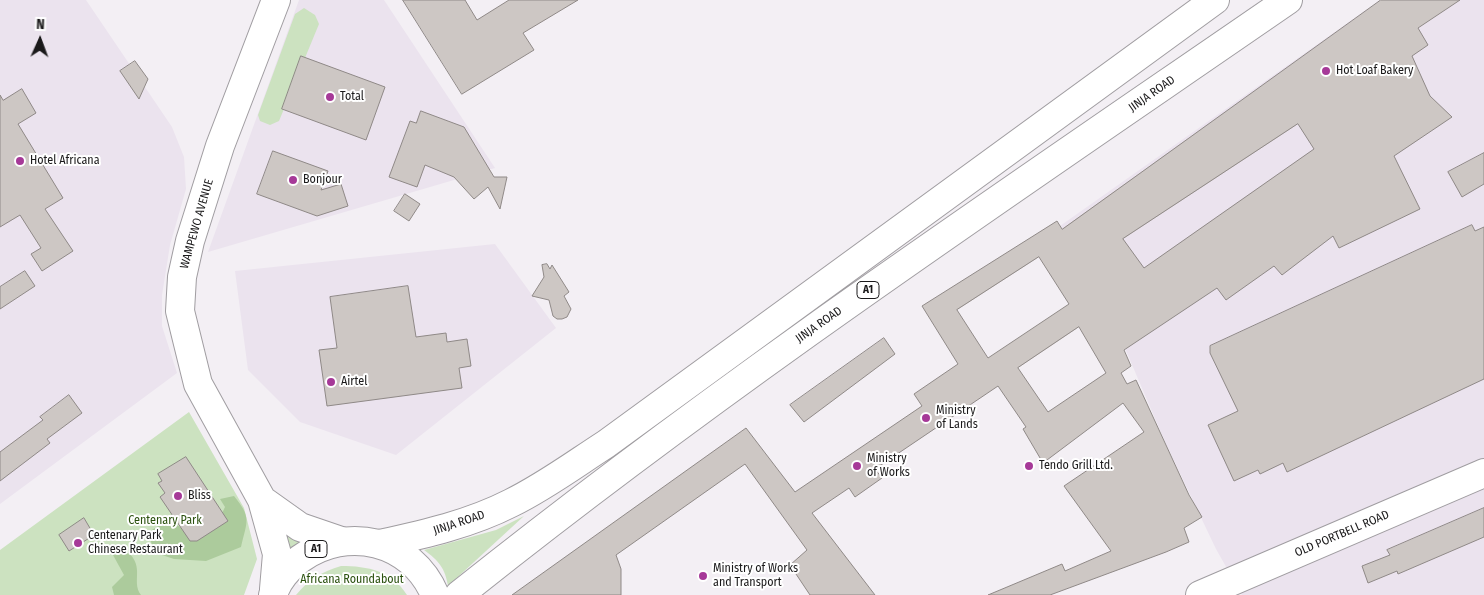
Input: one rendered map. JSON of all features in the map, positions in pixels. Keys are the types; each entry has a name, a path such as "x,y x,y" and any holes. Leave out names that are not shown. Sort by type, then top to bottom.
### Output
{"main road":[{"name":"WAMPEWO AVENUE","path":"262,500 198,384 180,311 182,277 190,241 220,146 276,0"},
{"name":"JINJA ROAD","path":"380,544 472,520 512,503 606,444 1215,0"},
{"name":"JINJA ROAD","path":"459,595 545,527 732,386 1288,0"},
{"name":"OLD PORTBELL ROAD","path":"1200,595 1484,473"},
{"path":"262,500 300,527 341,541"},
{"path":"262,500 277,554 274,592"},
{"name":"A1","path":"274,592 291,566 314,549 341,541 380,544 408,558 429,581 435,595"}],"shaded area":[{"name":"Hotel Africana","path":"0,0 86,0 172,127 184,157 186,189 170,245 162,295 162,326 177,373 0,504"},
{"path":"299,0 384,0 495,168 208,252"},
{"path":"1380,0 1484,0 1484,595 1242,595 1216,549 1165,442 1098,285 1060,226"},
{"path":"495,244 556,328 396,455 300,422 248,370 235,271"}],"green space":[{"path":"304,8 315,15 319,24 279,121 270,125 260,121 258,115 295,14"},
{"name":"Centenary Park","path":"189,412 244,508 257,559 244,595 0,595 0,550"},
{"path":"234,496 246,515 246,525 241,547 206,561 174,559 156,553 147,533 168,520 194,535 218,522 225,507 220,499"},
{"path":"524,516 448,586 440,565 424,550 496,530"},
{"path":"275,520 305,541 287,553"},
{"path":"122,548 130,554 137,566 137,584 141,595 114,595 112,587 124,575 113,555"},
{"name":"Africana Roundabout","path":"341,566 361,567 387,575 407,595 296,595 316,577"}],"building":[{"path":"403,0 465,0 477,20 509,0 578,0 523,33 534,50 462,94"},
{"path":"1381,0 1460,0 1418,28 1428,45 1412,56 1430,96 1452,117 1394,156 1420,209 1339,248 1333,236 1282,275 1274,266 1226,300 1217,288 1124,350 1131,366 1121,373 1127,384 1136,380 1189,495 1202,517 1184,528 1189,542 1050,595 988,595 1062,564 1065,571 1111,551 1064,486 1144,432 1123,403 1043,463 1023,429 1026,427 998,386 875,469 882,478 855,497 849,488 812,513 875,595 810,595 790,565 807,550 745,464 616,555 621,569 621,595 512,595 746,428 795,492 922,406 914,394 958,364 922,306 1057,221 1062,229","holes":["1298,124 1314,149 1144,268 1123,239","1039,257 1069,304 988,358 957,310","1079,327 1106,373 1048,412 1018,368"]},
{"path":"301,56 385,87 366,140 282,109"},
{"path":"135,61 148,79 139,99 120,71"},
{"name":"Hotel Africana","path":"22,89 36,113 18,124 63,198 45,209 73,251 42,271 31,254 41,248 20,215 0,227 0,95 3,100"},
{"path":"421,111 464,127 494,177 507,177 500,209 488,187 474,199 454,177 425,165 417,187 389,177 410,121 416,123"},
{"name":"Bonjour","path":"273,151 328,171 321,190 341,184 348,206 317,216 257,194"},
{"path":"1484,153 1484,184 1462,197 1448,172"},
{"path":"405,194 420,204 409,221 394,211"},
{"path":"1472,225 1475,231 1484,227 1484,379 1287,472 1283,463 1260,474 1258,470 1234,481 1208,425 1238,411 1210,353 1210,346"},
{"path":"547,264 550,269 552,265 569,292 564,296 571,309 567,317 562,319 557,319 553,316 549,300 532,296 544,277 542,265"},
{"path":"25,271 35,286 0,309 0,287"},
{"path":"408,286 416,337 446,333 447,342 467,339 471,366 459,368 462,388 327,406 319,350 337,348 330,297"},
{"path":"884,338 895,354 804,422 790,405"},
{"path":"69,395 82,413 47,439 50,443 0,481 0,452 43,420 40,417"},
{"path":"186,457 228,521 197,541 190,541 160,497 165,493 158,483 162,481 158,474"},
{"path":"1484,508 1484,537 1398,574 1397,571 1368,583 1362,566 1390,555 1387,550"},
{"path":"84,518 94,535 69,551 59,535"}],"place":[{"name":"Hot Loaf Bakery","path":"1326,71"},
{"name":"Total","path":"330,97"},
{"name":"Hotel Africana","path":"20,161"},
{"name":"Bonjour","path":"293,180"},
{"name":"Airtel","path":"331,382"},
{"name":"Ministry of Lands","path":"926,418"},
{"name":"Ministry of Works","path":"857,466"},
{"name":"Tendo Grill Ltd.","path":"1029,466"},
{"name":"Bliss","path":"178,496"},
{"name":"Centenary Park Chinese Restaurant","path":"78,543"},
{"name":"Ministry of Works and Transport","path":"703,576"}]}
